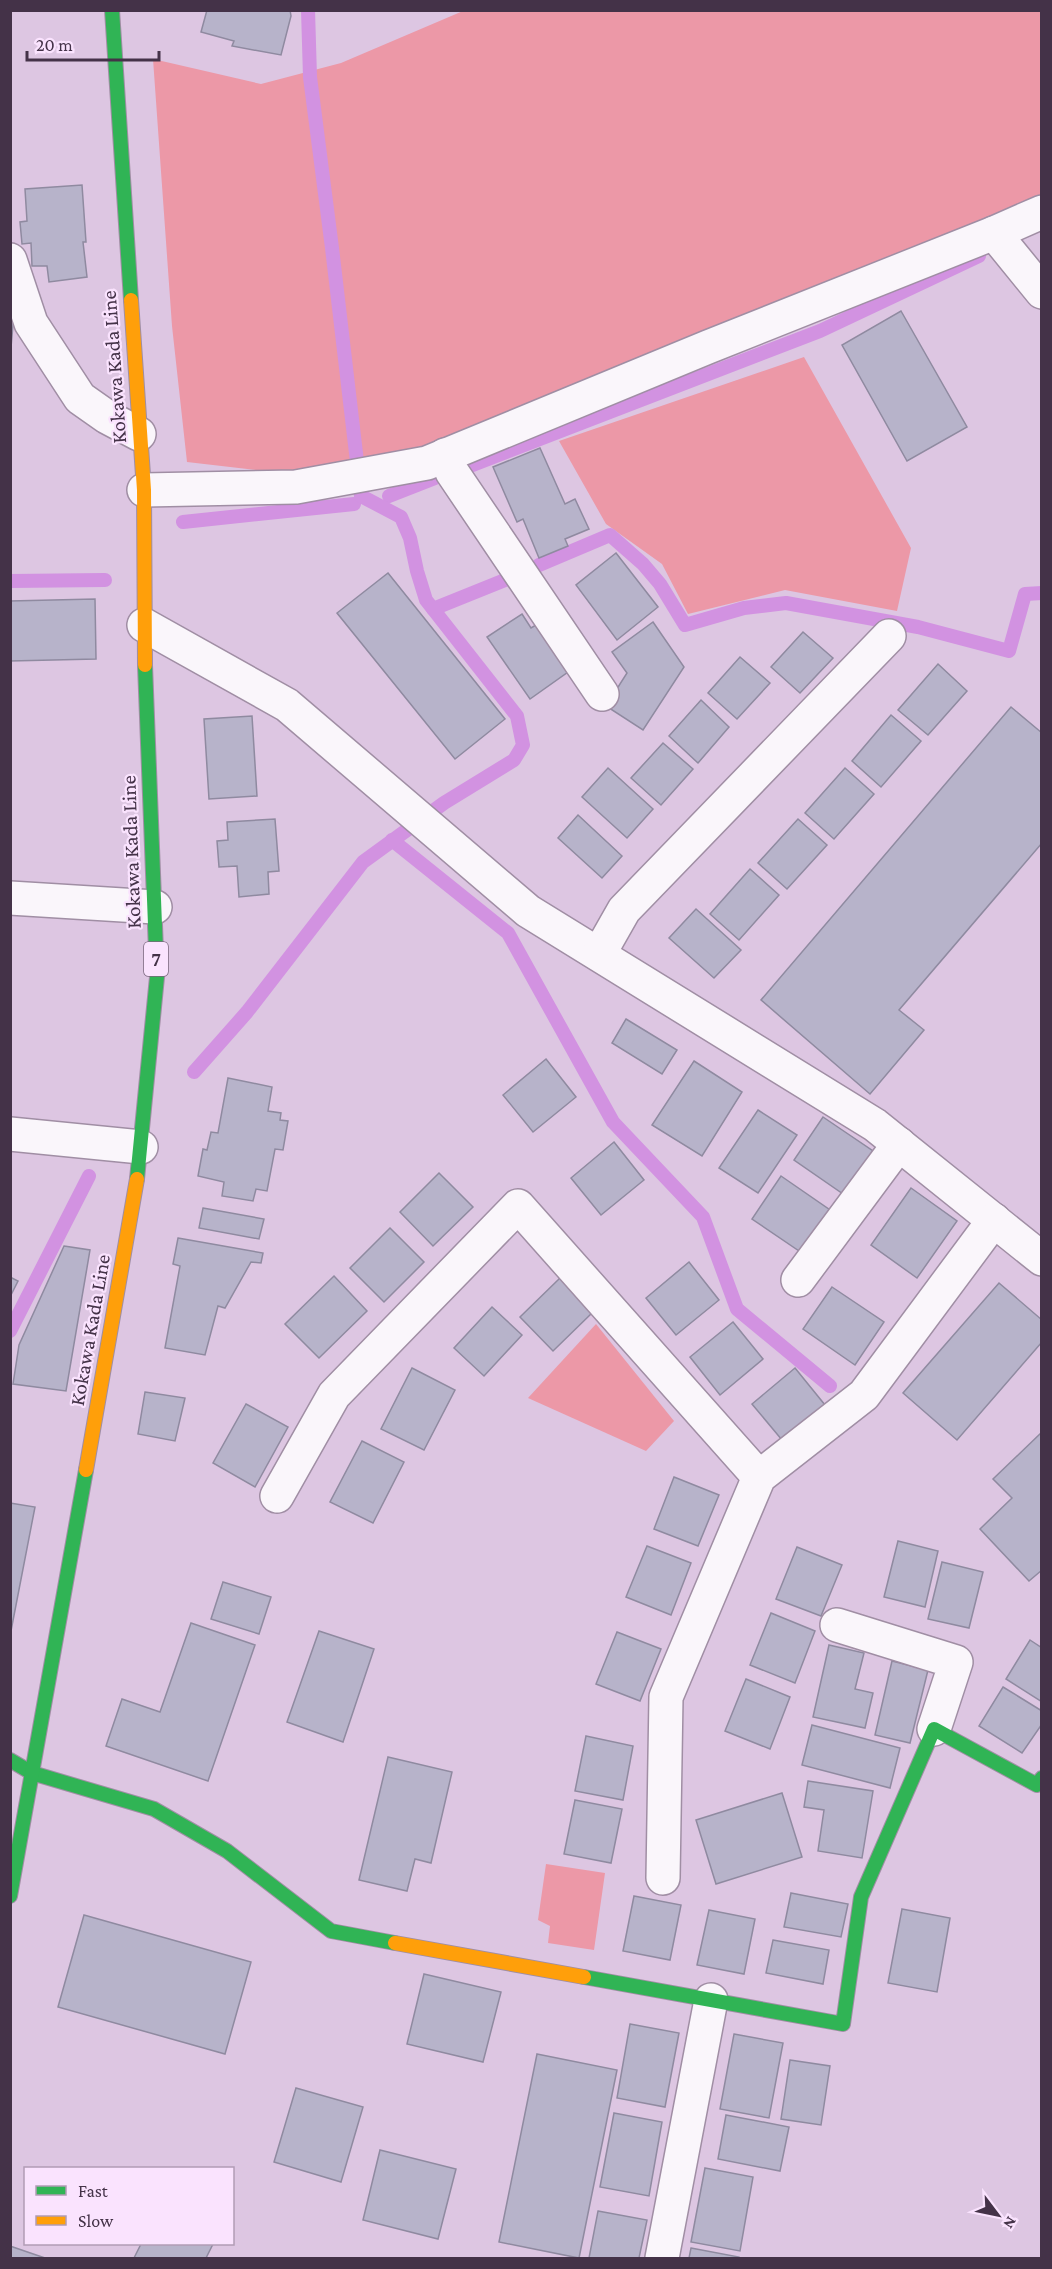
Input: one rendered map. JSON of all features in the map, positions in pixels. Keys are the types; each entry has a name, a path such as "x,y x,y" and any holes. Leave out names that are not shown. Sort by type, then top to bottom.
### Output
{"main road":[{"name":"Kokawa Kada Line","path":"10,1896 135,1197 157,977 144,625 144,490 112,10"},
{"path":"10,1760 32,1773 154,1809 228,1851 331,1931 843,2024 861,1897 934,1729 1037,1785 1041,1778"}],"street":[{"path":"144,490 296,487 427,464 1003,244 1041,212"},
{"path":"1003,244 1041,292"},
{"path":"10,260 31,323 80,398 107,417 139,434"},
{"path":"446,455 452,472 602,694"},
{"path":"144,625 287,705 528,911 875,1125 1041,1259"},
{"path":"599,954 624,910 889,636"},
{"path":"10,898 155,907"},
{"path":"10,1134 141,1147"},
{"path":"798,1280 899,1144"},
{"path":"277,1496 334,1395 518,1206 759,1477"},
{"path":"663,1878 666,1697 759,1477 864,1395 994,1220"},
{"path":"837,1625 956,1662 934,1729"},
{"path":"662,2259 711,2000"}],"shaded area":[{"path":"463,11 1041,11 1041,197 423,451 298,475 187,462 172,326 153,59 261,84 341,63"},
{"path":"804,357 911,548 897,611 785,590 688,614 662,564 606,524 559,441"},
{"path":"596,1324 674,1421 646,1451 528,1398"},
{"path":"546,1864 605,1873 594,1950 548,1943 550,1926 538,1920"}],"building":[{"path":"207,10 290,10 291,16 281,55 232,46 234,41 201,32"},
{"path":"82,185 86,242 83,242 87,277 49,282 47,266 32,266 31,243 22,244 20,222 27,221 25,189"},
{"path":"901,311 967,427 907,461 842,345"},
{"path":"10,313 14,313 10,359"},
{"path":"540,448 565,504 575,499 589,529 565,539 568,546 539,558 523,519 517,522 493,467"},
{"path":"616,553 658,607 617,640 576,585"},
{"path":"388,573 505,719 455,759 337,613"},
{"path":"95,599 96,659 10,661 10,601"},
{"path":"522,614 531,628 536,625 568,672 530,699 487,637"},
{"path":"653,622 684,667 643,730 606,706 627,673 612,652"},
{"path":"803,632 833,658 800,693 771,667"},
{"path":"740,657 770,683 737,719 708,693"},
{"path":"938,664 967,691 928,735 898,710"},
{"path":"701,700 729,727 698,763 669,736"},
{"path":"1011,707 1042,733 1042,843 899,1010 924,1030 870,1094 761,1000"},
{"path":"891,715 921,741 881,787 852,761"},
{"path":"252,716 257,796 209,799 204,719"},
{"path":"663,743 693,769 661,805 631,778"},
{"path":"608,768 653,809 627,838 582,797"},
{"path":"845,768 874,794 834,839 805,813"},
{"path":"578,815 622,856 602,878 558,838"},
{"path":"275,819 279,871 268,872 269,894 239,897 237,866 219,867 217,841 228,840 227,822"},
{"path":"798,819 827,845 787,889 758,863"},
{"path":"750,869 779,895 739,940 710,914"},
{"path":"696,909 741,950 714,978 669,938"},
{"path":"626,1019 677,1050 662,1074 612,1043"},
{"path":"546,1059 576,1097 533,1132 503,1095"},
{"path":"694,1061 742,1092 702,1156 652,1125"},
{"path":"228,1078 272,1087 268,1111 281,1113 280,1120 288,1121 283,1150 275,1149 267,1191 256,1189 253,1201 222,1196 224,1182 198,1176 203,1149 207,1150 211,1132 218,1133"},
{"path":"758,1110 797,1135 758,1193 719,1168"},
{"path":"823,1117 876,1153 846,1196 794,1160"},
{"path":"614,1142 644,1180 601,1215 571,1178"},
{"path":"439,1173 473,1207 433,1246 400,1212"},
{"path":"781,1176 833,1212 805,1255 752,1219"},
{"path":"911,1188 957,1221 917,1278 871,1245"},
{"path":"203,1208 264,1219 259,1239 199,1228"},
{"path":"390,1228 424,1262 384,1302 350,1268"},
{"path":"178,1238 263,1253 261,1263 251,1262 225,1308 218,1306 205,1355 165,1348 180,1266 173,1264"},
{"path":"64,1246 90,1250 66,1391 13,1384 19,1345"},
{"path":"689,1262 719,1300 676,1335 646,1298"},
{"path":"334,1276 367,1311 319,1358 285,1324"},
{"path":"10,1277 18,1281 10,1297"},
{"path":"560,1278 593,1312 553,1351 520,1317"},
{"path":"999,1283 1042,1320 1042,1342 957,1440 903,1393"},
{"path":"832,1287 884,1322 855,1365 803,1329"},
{"path":"492,1307 522,1335 484,1376 454,1348"},
{"path":"733,1322 763,1359 720,1395 690,1357"},
{"path":"412,1368 455,1390 424,1450 381,1429"},
{"path":"795,1368 825,1405 782,1440 752,1404"},
{"path":"145,1392 185,1398 175,1441 138,1434"},
{"path":"246,1404 288,1427 255,1487 213,1463"},
{"path":"1042,1432 1042,1570 1029,1581 980,1529 1012,1498 993,1479"},
{"path":"362,1441 404,1462 373,1523 330,1502"},
{"path":"674,1477 719,1495 698,1546 654,1529"},
{"path":"10,1503 35,1507 10,1636"},
{"path":"898,1541 938,1551 925,1607 884,1597"},
{"path":"647,1546 691,1563 671,1615 626,1597"},
{"path":"797,1547 842,1565 821,1616 776,1599"},
{"path":"942,1562 983,1572 969,1628 928,1619"},
{"path":"223,1582 271,1597 259,1634 211,1619"},
{"path":"771,1613 815,1631 795,1683 750,1665"},
{"path":"191,1623 255,1645 208,1781 106,1746 122,1699 160,1712"},
{"path":"319,1631 374,1649 343,1742 287,1722"},
{"path":"617,1632 661,1649 640,1701 596,1684"},
{"path":"1030,1640 1042,1648 1042,1702 1006,1679"},
{"path":"829,1645 864,1653 855,1689 873,1693 865,1728 813,1717"},
{"path":"892,1661 928,1670 910,1743 875,1735"},
{"path":"746,1679 790,1697 770,1749 725,1731"},
{"path":"1003,1687 1042,1711 1042,1724 1022,1753 979,1726"},
{"path":"812,1725 900,1748 890,1788 802,1765"},
{"path":"586,1736 633,1746 623,1800 575,1791"},
{"path":"388,1757 452,1772 431,1863 415,1859 407,1891 359,1880"},
{"path":"808,1781 873,1791 862,1858 818,1851 824,1810 804,1807"},
{"path":"782,1793 802,1857 716,1884 696,1820"},
{"path":"575,1800 622,1809 611,1863 564,1854"},
{"path":"791,1893 848,1904 841,1937 784,1927"},
{"path":"634,1896 681,1905 670,1960 623,1951"},
{"path":"902,1909 950,1918 937,1992 888,1983"},
{"path":"709,1910 755,1919 744,1974 697,1965"},
{"path":"84,1915 251,1962 225,2054 58,2007"},
{"path":"773,1940 829,1950 823,1984 766,1973"},
{"path":"424,1974 501,1992 483,2062 407,2044"},
{"path":"630,2024 679,2033 665,2107 617,2098"},
{"path":"734,2034 783,2043 769,2118 720,2109"},
{"path":"537,2054 617,2070 579,2258 499,2242"},
{"path":"790,2060 830,2066 821,2125 781,2119"},
{"path":"296,2088 363,2107 341,2182 274,2162"},
{"path":"614,2113 662,2122 649,2196 600,2187"},
{"path":"726,2115 789,2127 780,2171 718,2159"},
{"path":"380,2150 456,2169 438,2239 363,2220"},
{"path":"705,2168 753,2177 740,2251 691,2242"},
{"path":"598,2211 647,2220 639,2258 589,2258"},
{"path":"140,2245 212,2245 206,2258 134,2258"},
{"path":"10,2246 45,2258 10,2258"},
{"path":"691,2248 739,2257 739,2258 689,2258"}],"waterway":[{"path":"194,1072 247,1012 363,862 444,803 514,760 523,745 517,716 426,600 410,538 401,517 361,496 310,77 308,10"},
{"path":"470,466 820,331 979,256"},
{"path":"389,496 435,478"},
{"path":"183,522 354,504"},
{"path":"539,565 610,535 643,564 660,584 685,625 744,608 786,603 918,627 1009,651 1025,594 1042,593"},
{"path":"10,581 105,580"},
{"path":"433,609 505,580"},
{"path":"392,840 508,933 613,1122 703,1217 737,1309 830,1386"},
{"path":"10,1331 89,1176"}],"traffic: fast":[{"path":"112,10 131,300"},
{"path":"137,1179 157,977 145,665"},
{"path":"10,1896 86,1470"},
{"path":"584,1977 843,2024 861,1897 934,1729 1037,1785 1042,1778"},
{"path":"10,1760 32,1773 154,1809 227,1851 331,1931 395,1943"}],"traffic: slow":[{"path":"131,300 144,490 145,665"},
{"path":"86,1470 137,1179"},
{"path":"395,1943 584,1977"}]}
